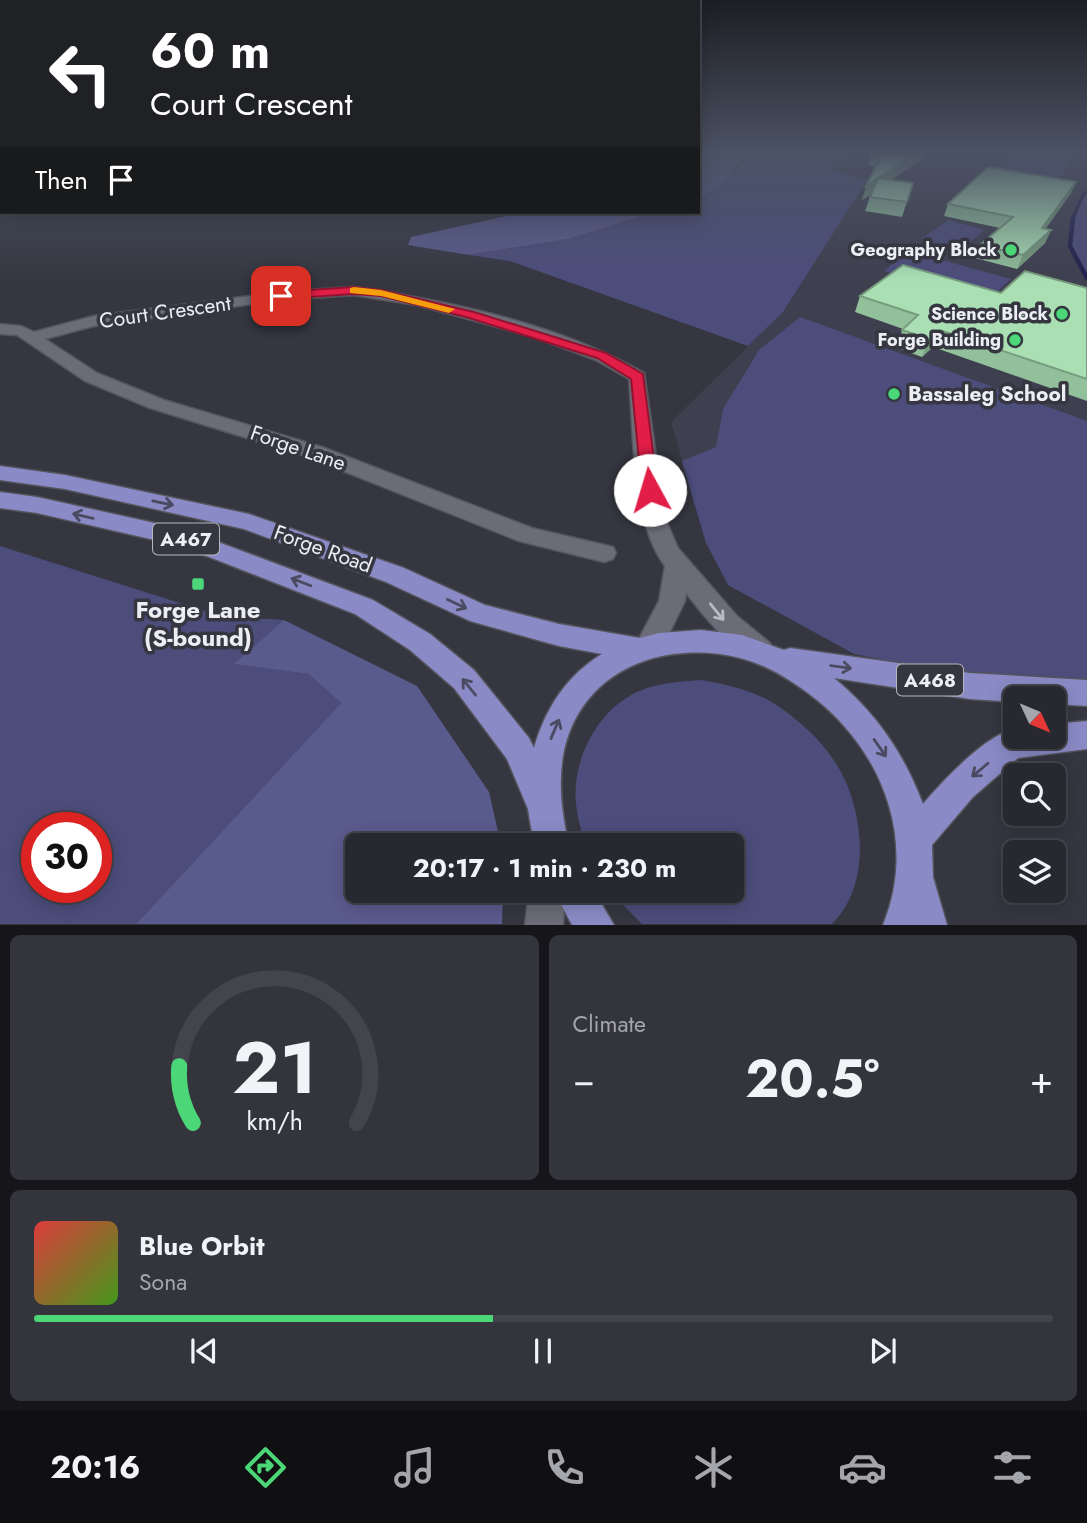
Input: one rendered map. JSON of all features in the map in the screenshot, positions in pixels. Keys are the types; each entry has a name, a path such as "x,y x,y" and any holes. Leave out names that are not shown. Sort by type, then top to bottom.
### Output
{"main road":[{"name":"Forge Road","path":"0,473 65,482 249,522 395,575 479,614 559,635 644,648"},
{"name":"Forge Road","path":"0,500 37,505 186,540 364,607 421,642 464,679 518,749 544,806"},
{"path":"549,833 544,806 543,771 549,741 575,693 594,674 615,660 644,648 676,641 704,640 732,644 768,655 806,675 837,698 864,726 888,760 905,797 915,838 915,878 902,925"},
{"name":"A468","path":"768,655 970,686 1087,693"},
{"path":"915,838 961,786 1011,744 1087,735"},
{"path":"915,878 928,925"},
{"path":"580,903 595,925"}],"street":[{"name":"Court Crescent","path":"32,339 54,330 94,321 281,296 353,290 418,301 552,338 602,356 638,377 653,518 668,552 727,624 768,655"},
{"name":"Forge Lane","path":"0,329 21,331 91,377 157,404 316,452 527,535 604,553"},
{"path":"644,648 672,601 678,564"},
{"path":"544,925 546,903"}],"shaded area":[{"path":"704,195 857,195 783,312 748,346 510,261 469,255 567,239 648,214 700,214 700,198"},
{"name":"Bassaleg School","path":"857,195 1087,195 1087,617 706,543 671,422 783,312"},
{"path":"1083,195 1087,195 1087,278 1070,246 1073,219"},
{"path":"516,214 649,214 568,239 469,255 408,245 411,237"},
{"path":"948,220 985,230 960,250 921,239"},
{"path":"909,251 1011,279 987,301 884,271"},
{"path":"800,317 1087,421 1087,683 964,676 854,654 728,585 706,543 682,461 716,447 723,409 759,350"},
{"path":"0,546 221,616 284,620 235,664 310,674 341,703 136,924 0,924"},
{"path":"284,620 417,686 489,792 498,833 345,833 345,903 503,903 502,924 136,924 341,703 309,674 234,664"},
{"path":"701,680 753,693 772,702 799,722 830,755 850,792 859,831 860,852 853,891 832,924 642,924 621,903 744,903 744,833 582,833 576,788 588,743 605,717 616,706 636,692 663,684"}],"building":[{"path":"871,195 909,195 907,202"},
{"path":"958,195 1066,195 1042,228 1051,230 1023,255 980,245 1013,217 948,204"},
{"path":"903,265 1001,293 1025,271 1087,288 1087,379 940,330 929,339 902,330 918,315 860,296"}],"waterway":[{"path":"1072,220 1083,195"},
{"path":"1073,218 1070,246 1087,278"}],"slow traffic":[{"path":"354,291 381,293 449,309"}],"place":[{"name":"Geography Block","path":"1011,250"},
{"name":"Science Block","path":"1062,314"},
{"name":"Forge Building","path":"1015,340"},
{"name":"Bassaleg School","path":"894,394"},
{"name":"Forge Lane (S-bound)","path":"198,584"}],"route":[{"path":"281,296 353,290 381,293 470,314 540,334 602,356 638,377 650,490"}]}
